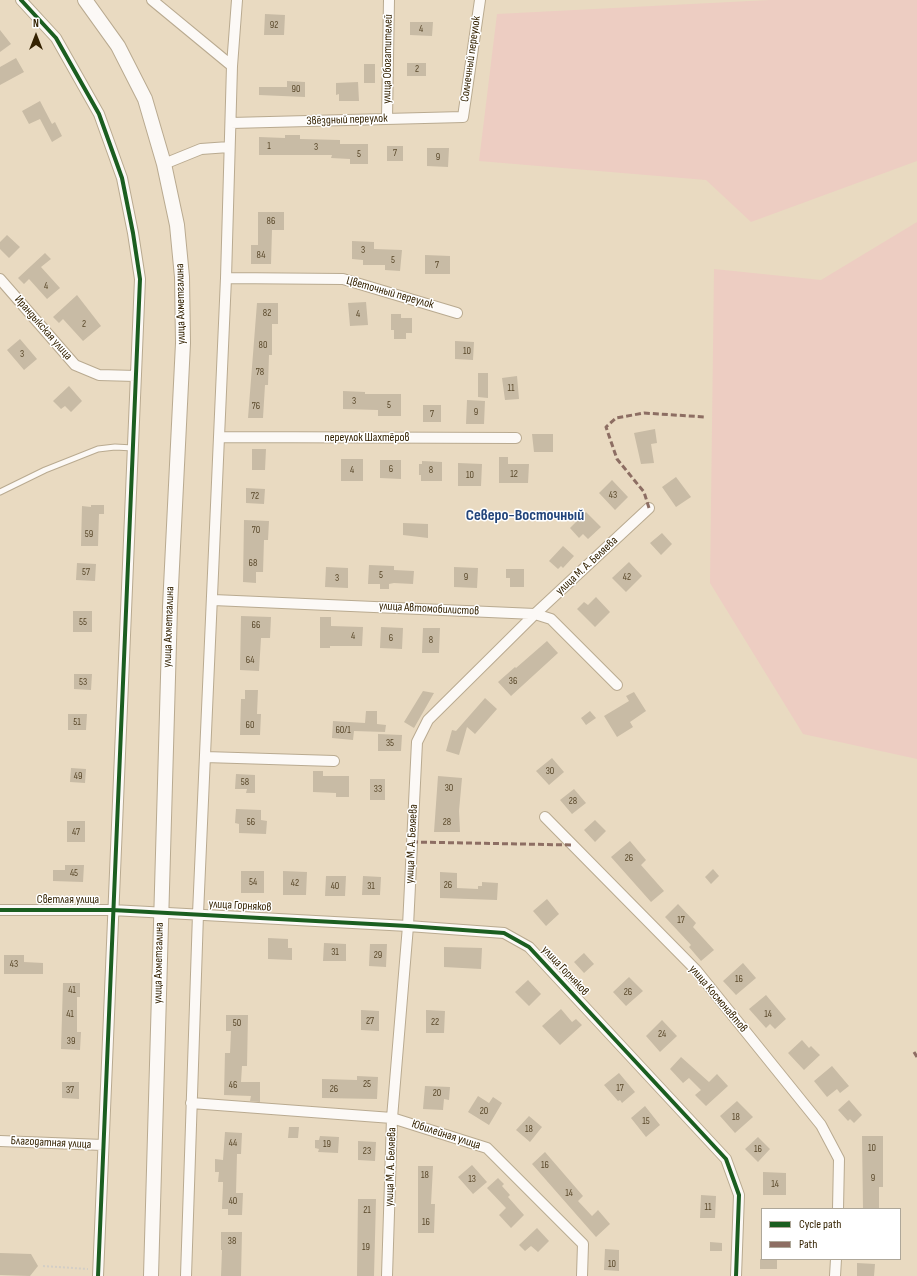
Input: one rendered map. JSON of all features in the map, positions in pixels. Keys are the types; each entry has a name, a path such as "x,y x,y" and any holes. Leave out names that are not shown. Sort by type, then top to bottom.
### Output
{"main road":[{"name":"улица Ахметгалина","path":"85,0 118,46 145,99 164,164 177,225 182,277 183,343 170,607 160,912 151,1276"}],"street":[{"path":"21,0 56,38 99,114 122,178 140,279 103,1146 95,1273"},
{"path":"152,0 232,66"},
{"path":"186,1276 204,757 213,600 226,278 232,66 236,0"},
{"name":"улица Обогатителей","path":"387,118 389,0"},
{"name":"Солнечный переулок","path":"463,117 480,0"},
{"name":"Звёздный переулок","path":"231,123 463,117"},
{"path":"164,164 201,149 229,147"},
{"name":"Цветочный переулок","path":"226,278 343,279 457,313"},
{"name":"Ирандыкская улица","path":"0,279 76,365 99,375 136,376"},
{"name":"переулок Шахтёров","path":"219,437 516,438"},
{"name":"улица М. А. Беляева","path":"387,1276 392,1118 408,926 417,742 428,720 535,614 649,508"},
{"name":"улица Автомобилистов","path":"213,600 535,614 551,619 617,685"},
{"path":"204,757 334,761"},
{"name":"улица Космонавтов","path":"546,817 696,970 821,1126 839,1159 838,1208"},
{"name":"Светлая улица","path":"0,910 112,910 160,912"},
{"name":"улица Горняков","path":"160,912 504,933 529,947 726,1159 739,1195 736,1276"},
{"name":"Юбилейная улица","path":"191,1103 392,1118 487,1148 583,1244 582,1276"},
{"name":"Благодатная улица","path":"0,1141 103,1146"},
{"path":"835,1276 836,1260"}],"lane":[{"path":"0,492 45,470 98,449 115,447 133,448"}],"path":[{"path":"43,1266 95,1273"}],"shaded area":[{"path":"769,0 917,0 917,161 751,222 706,180 479,161 497,14"},
{"path":"917,222 917,759 803,734 710,583 714,269 821,280"}],"building":[{"path":"265,14 285,15 284,35 264,35"},
{"path":"410,22 433,22 432,36 410,35"},
{"path":"0,30 11,44 0,52"},
{"path":"16,58 24,72 0,85 0,67"},
{"path":"407,63 426,63 426,76 407,76"},
{"path":"364,64 375,64 375,83 364,83"},
{"path":"287,81 305,82 305,97 259,95 259,87 287,87"},
{"path":"358,82 359,101 339,101 339,94 336,95 336,83"},
{"path":"40,101 52,124 55,122 62,136 52,142 40,119 29,124 22,111"},
{"path":"285,135 300,135 300,139 340,140 340,144 368,144 368,164 350,164 350,159 331,158 332,155 259,155 259,137 285,138"},
{"path":"387,146 403,146 403,161 387,161"},
{"path":"427,148 449,148 448,167 427,166"},
{"path":"258,212 284,212 284,230 272,230 271,264 251,264 251,245 258,245"},
{"path":"7,235 20,247 9,258 0,249 0,242"},
{"path":"352,241 374,242 374,249 402,250 400,271 385,270 385,265 363,265 363,260 352,259"},
{"path":"45,253 51,259 41,267 60,288 47,299 29,279 24,284 18,278"},
{"path":"425,255 450,256 450,274 425,274"},
{"path":"77,295 101,326 83,341 63,319 59,323 53,317"},
{"path":"366,302 368,325 350,326 348,303"},
{"path":"257,303 278,303 278,324 272,324 272,355 269,355 268,385 265,385 263,418 248,418"},
{"path":"391,314 401,314 401,318 412,318 412,333 406,333 406,339 394,339 394,330 391,330"},
{"path":"20,339 37,359 24,370 7,350"},
{"path":"455,341 474,342 473,360 455,359"},
{"path":"478,373 488,373 488,398 478,397"},
{"path":"517,376 519,399 505,400 502,378"},
{"path":"69,386 82,401 71,412 65,406 61,409 53,401"},
{"path":"343,391 365,392 365,394 401,394 401,416 378,416 378,410 343,409"},
{"path":"467,400 485,401 484,424 466,424"},
{"path":"423,405 441,405 441,422 423,422"},
{"path":"655,429 657,443 651,444 654,463 641,464 634,433"},
{"path":"532,434 553,434 553,452 534,452"},
{"path":"252,449 266,449 265,470 252,470"},
{"path":"499,457 508,457 508,464 529,464 528,483 499,483"},
{"path":"341,459 363,459 363,481 341,481"},
{"path":"380,460 401,460 401,479 380,478"},
{"path":"422,461 442,462 442,481 421,481 421,475 419,475 419,464 422,464"},
{"path":"458,463 482,464 481,486 458,486"},
{"path":"676,477 691,497 676,507 662,487"},
{"path":"612,480 628,497 615,510 599,493"},
{"path":"246,488 265,489 264,504 246,503"},
{"path":"91,505 104,505 104,514 99,514 98,546 81,546 82,506 91,507"},
{"path":"586,512 601,527 588,539 583,534 579,538 570,528"},
{"path":"244,520 269,521 268,540 264,540 263,572 256,572 256,583 243,582"},
{"path":"403,523 428,524 428,538 403,535"},
{"path":"662,533 672,544 661,555 650,543"},
{"path":"563,546 574,556 563,568 561,566 558,569 549,561"},
{"path":"629,562 642,576 626,592 612,578"},
{"path":"77,563 96,564 95,581 76,580"},
{"path":"369,565 394,566 394,570 414,571 413,584 394,583 389,584 389,589 380,589 380,584 368,584"},
{"path":"326,567 348,568 348,588 325,587"},
{"path":"454,567 478,568 477,588 454,587"},
{"path":"506,569 524,569 524,587 510,587 510,578 506,578"},
{"path":"596,597 610,612 595,627 577,609 584,602 588,605"},
{"path":"73,611 92,611 92,632 73,632"},
{"path":"241,616 271,617 270,638 261,638 259,671 240,670"},
{"path":"320,617 331,617 331,626 363,627 362,646 330,646 330,648 320,648"},
{"path":"381,627 403,628 402,649 380,648"},
{"path":"423,628 440,628 439,653 422,653"},
{"path":"547,641 558,653 511,696 498,682"},
{"path":"74,674 92,674 91,690 74,689"},
{"path":"245,690 258,690 257,714 261,714 260,735 240,735 241,699 245,699"},
{"path":"423,691 434,693 414,728 404,722"},
{"path":"634,692 646,711 630,722 633,727 617,737 604,716 629,701 626,696"},
{"path":"485,698 497,709 475,734 467,727 459,755 446,751 452,730 456,731"},
{"path":"366,711 377,711 377,724 386,725 385,732 354,731 353,740 332,738 333,721 365,723"},
{"path":"590,711 596,718 586,725 581,718"},
{"path":"68,714 87,714 86,730 68,730"},
{"path":"378,734 402,735 401,751 378,751"},
{"path":"552,758 564,772 549,785 536,771"},
{"path":"71,768 86,769 85,783 70,782"},
{"path":"313,771 323,771 323,776 349,776 349,797 336,797 336,793 313,792"},
{"path":"236,774 255,775 255,793 246,793 247,789 235,789"},
{"path":"438,776 462,778 459,811 460,832 434,832"},
{"path":"370,779 385,779 385,800 370,800"},
{"path":"574,789 586,803 572,814 560,800"},
{"path":"236,809 261,810 261,820 267,821 266,834 239,833 239,824 235,823"},
{"path":"595,820 606,831 595,842 584,830"},
{"path":"67,821 85,821 85,842 67,842"},
{"path":"630,841 646,860 641,865 664,891 651,902 611,857"},
{"path":"65,865 84,865 83,882 53,881 53,870 65,870"},
{"path":"713,869 719,876 711,884 705,877"},
{"path":"241,871 264,871 264,893 241,893"},
{"path":"283,871 307,872 306,895 283,895"},
{"path":"440,872 457,873 457,888 478,889 478,886 482,886 482,882 498,883 497,900 440,898"},
{"path":"326,876 346,876 345,896 325,896"},
{"path":"363,876 381,877 380,895 362,895"},
{"path":"547,899 559,914 546,926 533,911"},
{"path":"678,904 696,923 693,927 714,950 701,961 689,947 691,945 665,917"},
{"path":"268,938 288,939 288,948 292,948 292,960 268,959"},
{"path":"324,943 346,944 346,961 323,961"},
{"path":"370,944 387,944 386,967 369,966"},
{"path":"444,947 482,948 481,969 444,967"},
{"path":"584,953 594,964 584,973 574,962"},
{"path":"4,955 24,955 24,962 43,963 43,974 4,974"},
{"path":"743,963 756,978 736,995 723,981"},
{"path":"629,977 643,991 626,1006 613,992"},
{"path":"528,980 541,994 529,1006 515,992"},
{"path":"63,983 80,983 80,997 77,997 77,1032 81,1032 80,1050 61,1049"},
{"path":"766,995 786,1019 775,1029 770,1024 766,1028 749,1009"},
{"path":"561,1009 572,1022 576,1019 582,1025 560,1045 542,1026"},
{"path":"361,1010 379,1011 379,1031 361,1030"},
{"path":"426,1010 445,1011 444,1033 426,1033"},
{"path":"226,1015 248,1015 247,1066 242,1066 241,1082 260,1082 260,1102 250,1101 251,1096 224,1095 225,1053 230,1053 231,1031 226,1031"},
{"path":"662,1020 677,1036 660,1052 646,1036"},
{"path":"802,1040 809,1048 811,1046 820,1055 804,1070 788,1053"},
{"path":"681,1057 709,1082 717,1074 728,1086 706,1106 695,1095 701,1090 689,1078 683,1083 670,1069"},
{"path":"832,1066 849,1086 840,1093 837,1089 827,1097 814,1081"},
{"path":"619,1073 635,1092 622,1103 620,1100 618,1101 604,1085"},
{"path":"357,1076 378,1077 377,1099 322,1098 322,1079 357,1080"},
{"path":"62,1082 79,1082 79,1099 62,1098"},
{"path":"425,1086 450,1087 449,1100 444,1099 443,1110 423,1109"},
{"path":"478,1096 489,1103 493,1097 502,1103 489,1125 468,1112"},
{"path":"849,1100 862,1115 854,1123 850,1119 848,1121 838,1110"},
{"path":"737,1101 753,1117 735,1133 720,1116"},
{"path":"645,1106 660,1125 646,1137 631,1118"},
{"path":"529,1116 542,1127 530,1142 516,1130"},
{"path":"289,1127 299,1127 298,1138 288,1138"},
{"path":"225,1132 242,1133 241,1154 237,1154 236,1193 243,1193 242,1215 228,1215 228,1209 222,1209 223,1182 218,1182 219,1172 215,1172 215,1159 223,1160"},
{"path":"320,1136 339,1137 338,1153 318,1152 319,1149 315,1148 315,1140 319,1140"},
{"path":"862,1136 883,1136 883,1187 879,1187 879,1208 863,1208"},
{"path":"758,1137 770,1149 758,1162 745,1149"},
{"path":"358,1141 376,1142 375,1161 358,1160"},
{"path":"545,1152 583,1196 578,1201 592,1216 598,1210 610,1224 596,1237 532,1164"},
{"path":"472,1165 487,1182 473,1194 458,1177"},
{"path":"418,1166 433,1166 431,1204 435,1204 434,1233 418,1233"},
{"path":"763,1172 786,1173 786,1195 763,1195"},
{"path":"498,1178 504,1184 502,1186 510,1195 508,1197 524,1215 511,1228 499,1215 506,1208 487,1188"},
{"path":"701,1195 716,1196 715,1218 700,1218"},
{"path":"358,1199 376,1199 374,1276 357,1276"},
{"path":"537,1228 549,1241 538,1252 531,1246 525,1251 519,1245"},
{"path":"221,1232 242,1232 241,1276 221,1276"},
{"path":"710,1242 722,1243 722,1251 710,1251"},
{"path":"605,1249 619,1250 619,1271 604,1270"},
{"path":"0,1253 31,1254 38,1266 30,1276 0,1275"},
{"path":"760,1259 777,1260 777,1269 760,1269"},
{"path":"857,1263 875,1264 874,1276 857,1276"}],"marked path":[{"path":"649,508 644,492 617,459 606,427 616,418 644,413 705,417"},
{"path":"412,842 573,845"},
{"path":"914,1052 917,1057"}],"cycle path":[{"path":"21,0 56,38 99,114 122,178 140,279 98,1276"},
{"path":"0,910 112,910 408,926 504,933 529,947 726,1159 739,1195 736,1276"}],"district":[{"name":"Северо-Восточный","path":"525,516"}]}
